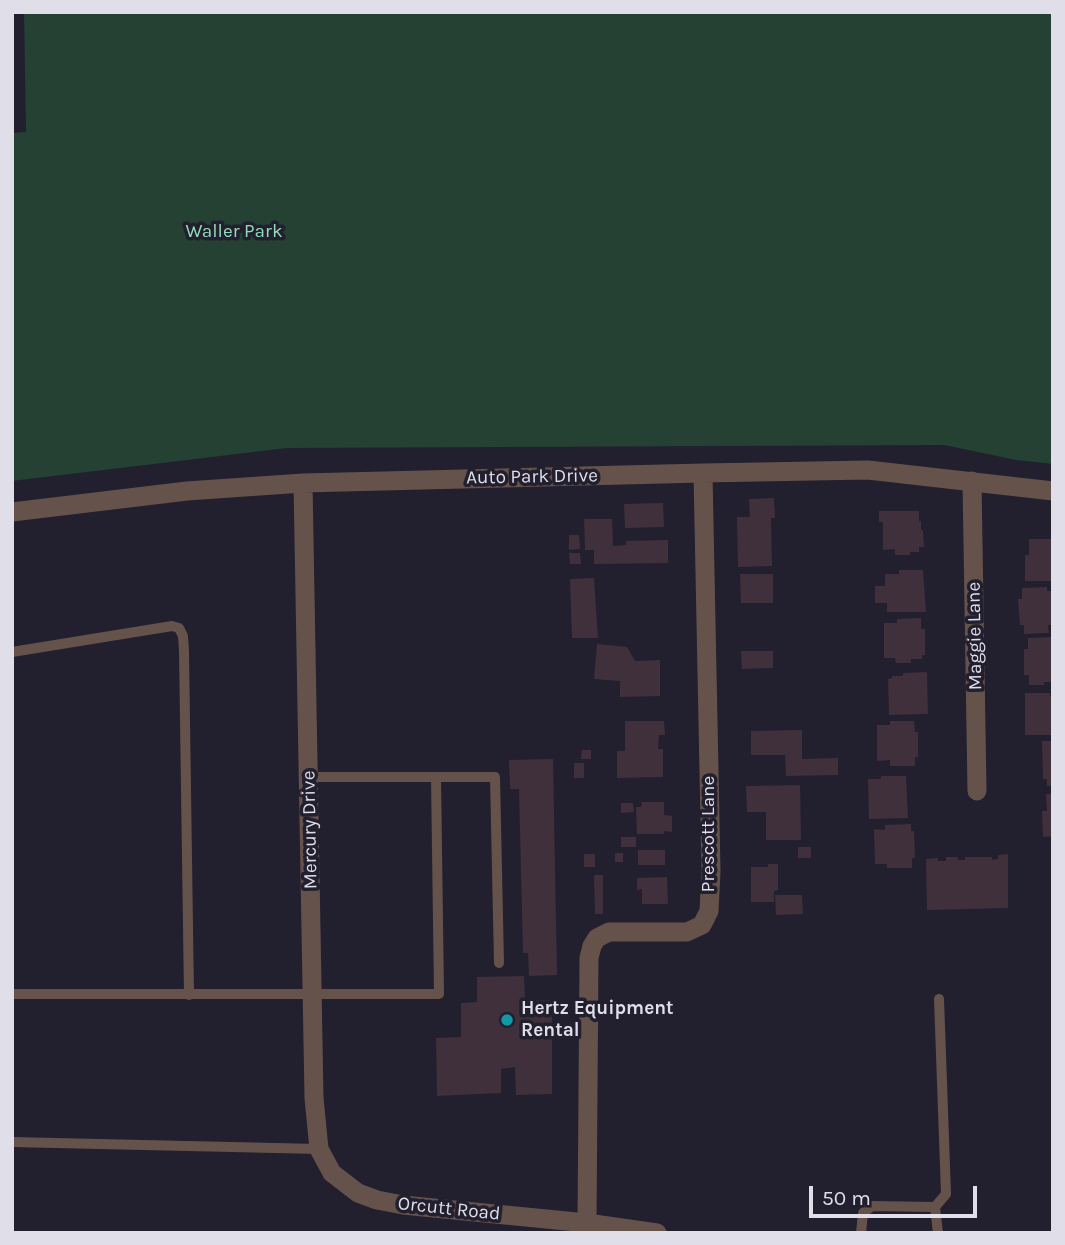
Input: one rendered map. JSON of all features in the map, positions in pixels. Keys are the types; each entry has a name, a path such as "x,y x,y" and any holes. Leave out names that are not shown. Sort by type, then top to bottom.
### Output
{"street":[{"name":"Auto Park Drive","path":"12,512 187,491 303,483 703,473 868,470 1053,491"},
{"name":"Prescott Lane","path":"587,1223 589,958 592,946 597,938 609,932 687,932 702,925 709,911 703,473"},
{"name":"Maggie Lane","path":"972,481 977,791"},
{"name":"Mercury Drive","path":"303,483 314,1098 319,1149 332,1173"},
{"name":"Orcutt Road","path":"332,1173 358,1193 403,1205 587,1223 657,1233"}],"lane":[{"path":"12,652 172,626 179,628 183,636 184,651 189,995"},
{"path":"309,777 495,776 499,963"},
{"path":"12,994 439,994 436,777"},
{"path":"938,1233 935,1207 946,1194 939,999"},
{"path":"12,1142 319,1149"},
{"path":"861,1233 863,1213 872,1206 935,1207"}],"green space":[{"name":"Waller Park","path":"24,12 1053,12 1053,464 1016,460 944,445 287,448 12,481 12,133 26,132"}],"building":[{"path":"774,498 775,518 771,518 772,566 738,567 737,517 750,517 749,499"},
{"path":"663,503 664,527 625,528 624,504"},
{"path":"879,511 919,511 924,547 919,547 919,552 910,552 910,555 895,555 895,549 883,550 883,522 879,522"},
{"path":"584,519 612,519 613,546 626,545 626,541 668,540 668,563 594,564 594,550 585,550"},
{"path":"569,535 579,535 580,549 569,550"},
{"path":"1029,539 1053,539 1053,581 1025,581 1025,555 1029,555"},
{"path":"569,553 580,553 581,564 570,564"},
{"path":"899,570 923,570 926,612 887,612 887,603 875,603 875,586 885,586 885,574 899,574"},
{"path":"740,574 773,574 773,603 741,603"},
{"path":"594,578 598,638 572,638 570,579"},
{"path":"1047,587 1047,591 1053,591 1053,625 1048,625 1049,633 1024,634 1024,625 1020,625 1018,599 1022,599 1022,588"},
{"path":"921,618 921,629 925,629 925,655 922,655 922,659 911,659 911,663 896,663 895,658 884,658 884,623 897,623 897,619"},
{"path":"1053,637 1053,682 1029,685 1029,675 1024,675 1024,649 1028,649 1028,638"},
{"path":"597,644 627,647 635,661 660,660 660,696 620,697 620,681 594,679"},
{"path":"741,651 773,651 773,668 742,669"},
{"path":"927,672 928,714 889,715 888,679 892,676 903,676 903,673"},
{"path":"1025,693 1050,693 1050,696 1053,696 1053,735 1025,735"},
{"path":"625,721 664,721 665,735 659,735 658,749 663,749 663,777 617,778 617,751 625,751"},
{"path":"890,721 914,721 915,732 918,732 918,757 915,757 915,766 890,766 890,760 877,761 877,725 890,725"},
{"path":"802,730 802,759 838,758 838,775 786,776 785,755 751,755 751,731"},
{"path":"1042,741 1053,741 1053,786 1047,786 1047,779 1043,779"},
{"path":"582,750 591,750 591,759 581,759"},
{"path":"553,759 557,975 529,976 528,953 523,953 519,789 510,789 509,760"},
{"path":"574,763 584,763 584,778 574,778"},
{"path":"881,776 906,776 908,818 869,819 868,779 881,779"},
{"path":"800,785 801,840 766,840 766,812 747,812 746,786"},
{"path":"1046,794 1053,794 1053,836 1043,837 1042,811 1047,811"},
{"path":"642,802 664,802 664,815 672,816 672,832 637,834 636,807 641,807"},
{"path":"621,803 633,803 634,812 621,813"},
{"path":"911,824 911,831 914,831 915,858 912,858 912,868 887,868 887,864 875,864 874,829 885,830 885,825"},
{"path":"621,837 636,837 636,847 621,847"},
{"path":"798,847 811,847 811,858 798,858"},
{"path":"638,850 665,850 665,865 638,865"},
{"path":"615,853 623,853 623,862 615,862"},
{"path":"584,854 595,854 595,867 584,867"},
{"path":"1008,854 1008,908 927,910 926,859 938,858 938,861 946,861 946,857 965,860 965,857 992,857 992,860 998,859 998,855"},
{"path":"768,864 778,864 778,890 774,891 774,902 751,902 751,867 768,867"},
{"path":"594,875 603,875 603,914 595,914"},
{"path":"667,877 668,904 642,904 642,889 637,890 637,878"},
{"path":"775,895 802,895 803,914 776,915"},
{"name":"Hertz Equipment Rental","path":"524,976 525,1001 552,1000 552,1094 516,1095 515,1067 501,1069 501,1093 437,1096 436,1038 461,1037 461,1003 477,1002 477,977"}],"place":[{"name":"Hertz Equipment Rental","path":"507,1020"}]}
